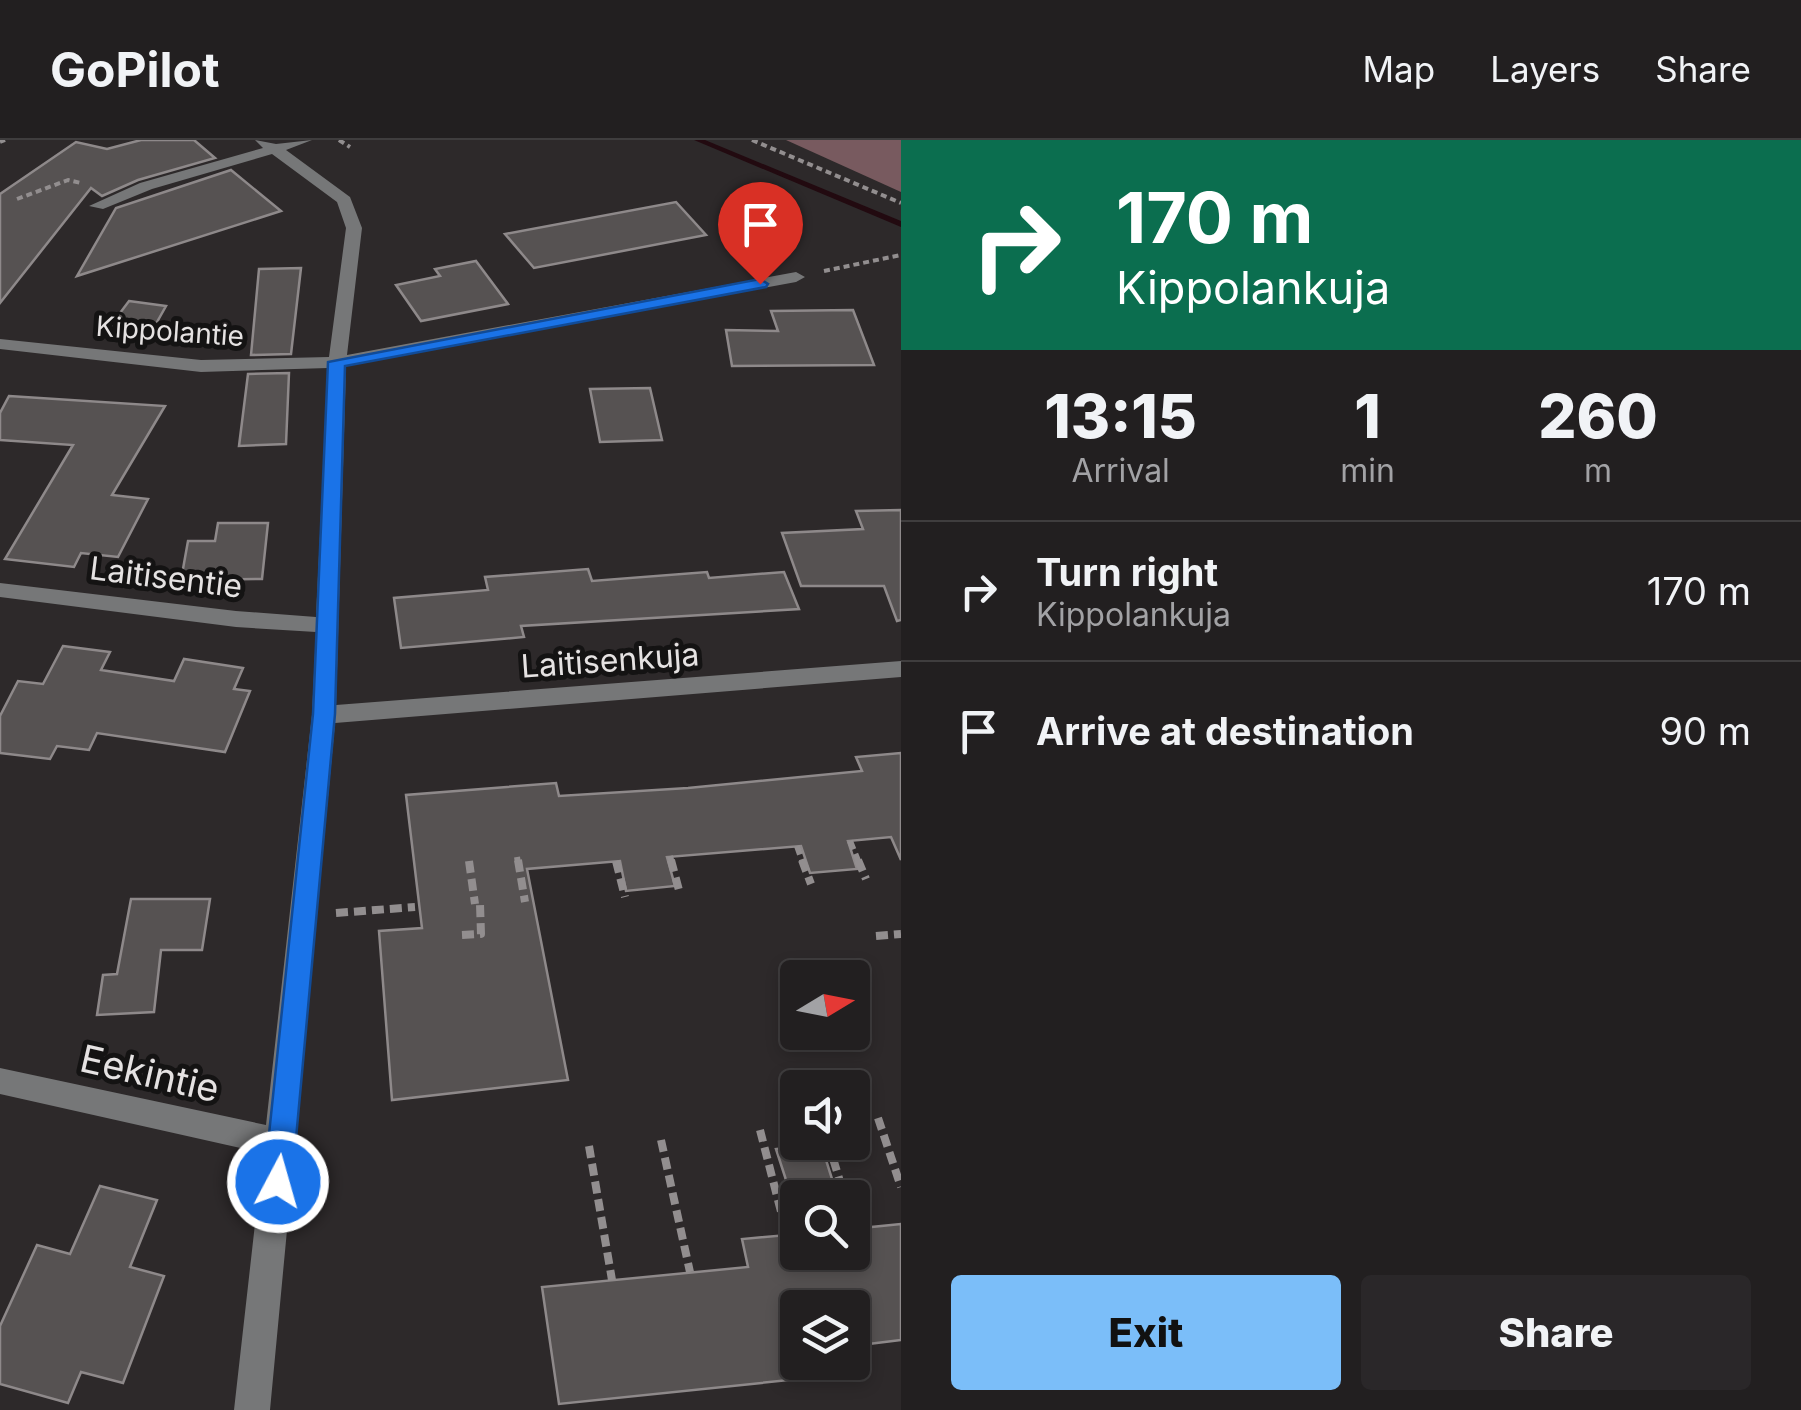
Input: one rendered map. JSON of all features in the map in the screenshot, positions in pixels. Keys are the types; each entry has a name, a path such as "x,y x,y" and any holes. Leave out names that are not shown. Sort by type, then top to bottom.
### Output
{"street":[{"path":"96,206 269,145 305,140"},
{"path":"252,1410 324,714 337,362 354,218 344,200 269,145"},
{"name":"Kippolantie","path":"0,344 201,366 337,362 796,277"},
{"name":"Laitisentie","path":"0,590 236,619 325,624"},
{"name":"Laitisenkuja","path":"324,714 901,669"},
{"name":"Eekintie","path":"0,1081 282,1144"}],"path":[{"path":"339,140 350,148"},
{"path":"752,140 901,203"},
{"path":"17,199 68,180 89,185"},
{"path":"796,277 901,255"},
{"path":"850,841 866,880"},
{"path":"797,846 811,884"},
{"path":"670,856 680,894"},
{"path":"518,857 525,902"},
{"path":"462,935 482,934 469,861"},
{"path":"616,861 625,897"},
{"path":"304,916 415,907"},
{"path":"876,936 901,934"},
{"path":"878,1118 901,1187"},
{"path":"760,1130 780,1205"},
{"path":"661,1140 690,1272"},
{"path":"589,1146 612,1280"}],"shaded area":[{"path":"786,140 901,140 901,192"}],"building":[{"path":"141,140 194,140 215,158 138,180 102,196 91,188 0,303 0,194 76,142 107,149"},
{"path":"231,170 281,211 77,276 116,208"},
{"path":"676,202 706,235 534,268 505,234"},
{"path":"476,261 508,304 421,321 396,285 440,276 435,269"},
{"path":"301,268 291,354 251,355 259,269"},
{"path":"129,301 166,306 148,338 105,333"},
{"path":"853,310 874,365 732,366 726,330 778,331 771,311"},
{"path":"289,373 286,444 239,446 248,374"},
{"path":"650,388 662,440 600,442 590,389"},
{"path":"9,396 165,406 112,495 148,499 118,557 81,553 74,567 5,559 73,445 0,440 0,413"},
{"path":"901,510 901,620 897,621 884,586 801,586 782,533 863,529 856,511"},
{"path":"218,523 268,523 262,579 181,580 188,541 215,541"},
{"path":"588,569 592,581 707,572 709,578 784,572 799,609 521,626 524,637 401,648 394,598 488,590 485,577"},
{"path":"63,646 110,652 101,670 174,681 184,659 243,668 234,689 250,691 225,752 97,733 89,750 57,746 50,759 0,753 0,716 18,681 43,684"},
{"path":"901,753 901,860 891,837 848,841 857,869 810,873 801,846 667,857 675,886 626,891 620,861 527,869 568,1080 392,1100 379,931 422,928 406,795 556,783 559,796 688,788 862,771 856,757"},
{"path":"131,899 210,899 202,950 161,950 154,1012 97,1015 103,975 117,974"},
{"path":"776,1149 780,1149 780,1160 826,1160 832,1180 786,1180"},
{"path":"100,1186 157,1200 130,1267 164,1276 123,1383 81,1372 68,1403 0,1384 0,1326 37,1245 70,1254"},
{"path":"901,1224 901,1340 870,1344 870,1290 780,1290 780,1380 789,1380 559,1404 542,1287 748,1267 742,1239 780,1236 780,1270 870,1270 870,1227"}],"waterway":[{"path":"698,140 901,224"}],"route":[{"path":"278,1182 324,714 337,362 760,284"}]}
